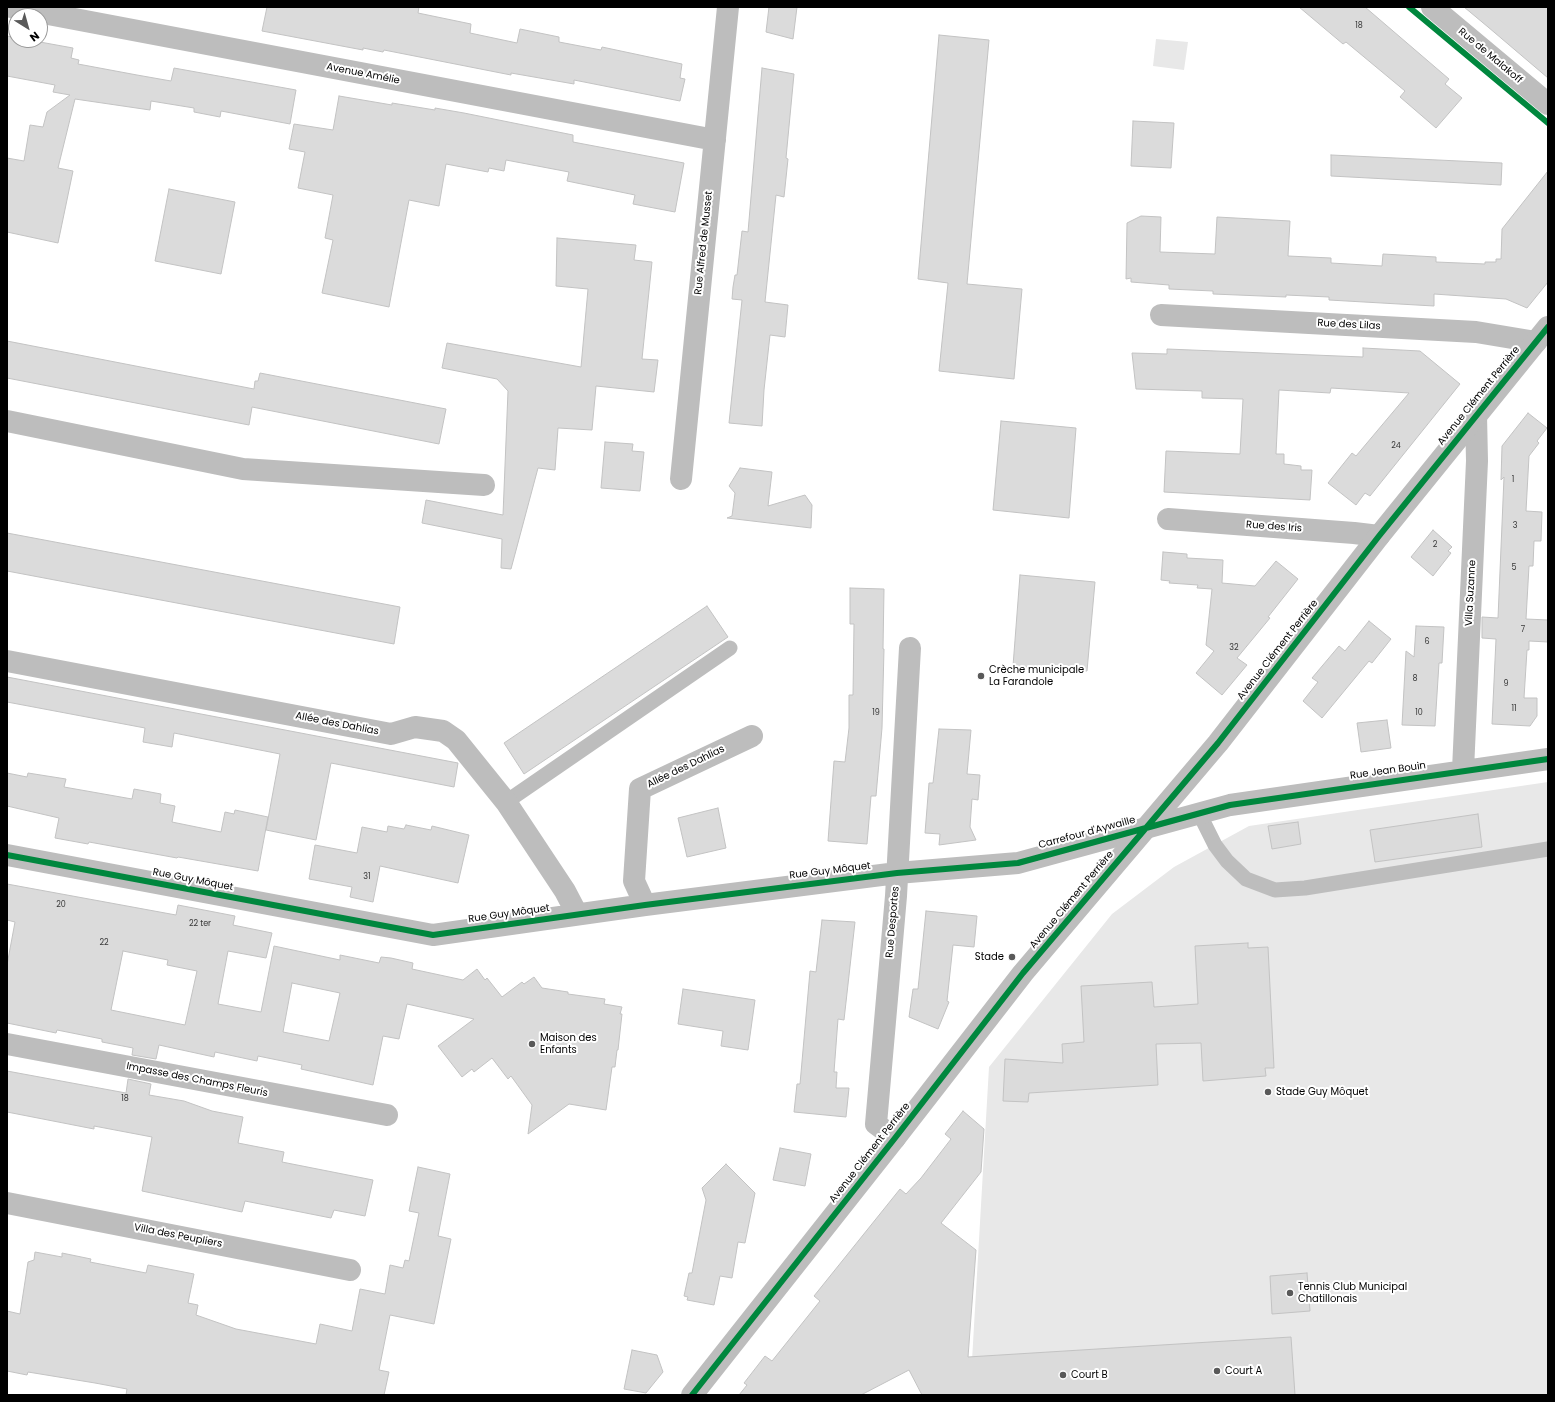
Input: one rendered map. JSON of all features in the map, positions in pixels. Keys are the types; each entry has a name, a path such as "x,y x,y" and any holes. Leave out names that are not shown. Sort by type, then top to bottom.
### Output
{"street":[{"name":"Avenue Amélie","path":"11,7 715,140"},
{"name":"Rue Alfred de Musset","path":"681,479 728,7"},
{"name":"Rue de Malakoff","path":"1432,7 1548,104"},
{"name":"Rue des Lilas","path":"1160,315 1542,335"},
{"name":"Avenue Clément Perrière","path":"692,1395 1024,973 1218,743 1379,536 1542,335"},
{"name":"Villa Suzanne","path":"1463,770 1477,461 1476,415"},
{"path":"7,421 243,469 484,485"},
{"name":"Rue des Iris","path":"1168,519 1379,536"},
{"name":"Rue Desportes","path":"895,1138 876,1124 897,872 910,648"},
{"name":"Allée des Dahlias","path":"7,661 391,734 416,727 443,731 456,740 506,802 565,891 577,914"},
{"name":"Allée des Dahlias","path":"645,905 634,881 640,789 752,736"},
{"name":"Rue Jean Bouin","path":"1230,805 1463,770 1548,759"},
{"name":"Carrefour d'Aywaille","path":"1018,863 1230,805"},
{"name":"Rue Guy Môquet","path":"7,855 433,935 577,914 897,872 1018,863"},
{"name":"Impasse des Champs Fleuris","path":"7,1044 387,1115"},
{"name":"Villa des Peupliers","path":"7,1203 350,1270"}],"lane":[{"path":"506,802 730,648"},
{"path":"1199,813 1215,845 1227,861 1246,879 1275,890 1305,888 1548,849"}],"shaded area":[{"path":"1156,39 1188,42 1184,70 1153,66"},
{"name":"Stade Guy Môquet","path":"1548,782 1548,1395 970,1395 989,1067 1112,914 1174,867 1249,826"}],"building":[{"path":"267,7 419,7 418,13 471,24 470,33 517,43 520,29 559,37 559,42 601,50 602,47 682,64 680,78 685,79 680,101 574,80 574,84 511,73 511,75 384,50 383,52 363,48 363,50 262,31"},
{"path":"769,7 797,7 793,39 766,32"},
{"path":"1299,7 1365,7 1449,79 1445,84 1462,98 1436,128 1400,97 1405,91 1346,42 1343,44"},
{"path":"1464,7 1548,7 1548,78 1488,27"},
{"path":"939,35 989,40 967,284 1022,289 1014,379 939,371 948,283 918,279"},
{"path":"7,36 8,48 48,48 48,43 73,48 71,58 79,60 78,64 171,81 174,68 296,90 290,124 221,111 220,117 194,112 194,108 151,101 150,110 75,99 58,168 73,171 58,243 7,232 7,158 24,161 30,125 43,127 47,112 70,95 53,92 55,85 7,76"},
{"path":"762,68 794,74 784,197 776,195 765,302 788,305 785,337 770,335 762,426 729,423 742,300 732,299 733,287 735,275 737,275 742,231 748,232"},
{"path":"339,96 392,105 392,103 464,113 573,135 573,142 684,163 675,212 633,204 635,195 567,181 569,172 506,160 504,171 489,168 488,172 446,164 439,206 409,200 389,307 322,293 333,240 325,238 333,195 298,188 305,152 289,149 294,124 333,130"},
{"path":"1133,121 1174,123 1171,168 1131,166"},
{"path":"1331,155 1502,163 1501,185 1331,176"},
{"path":"1548,171 1548,282 1527,308 1506,299 1434,294 1434,306 1329,300 1329,297 1213,294 1213,291 1169,289 1169,285 1131,282 1131,278 1126,279 1127,223 1141,216 1161,217 1160,252 1215,254 1217,217 1290,221 1288,256 1331,258 1331,263 1382,266 1383,254 1436,257 1436,262 1485,264 1485,262 1496,262 1496,259 1501,259 1502,229"},
{"path":"169,189 235,202 221,274 155,261"},
{"path":"557,238 636,245 634,260 652,262 642,359 658,360 654,392 596,386 592,430 558,428 555,470 538,468 511,569 501,568 502,539 422,523 426,500 503,515 508,391 497,379 442,368 447,343 581,367 588,289 556,286"},
{"path":"7,341 254,389 255,381 258,381 260,373 446,409 439,444 252,407 249,425 7,378"},
{"path":"1363,348 1420,351 1460,384 1370,496 1365,493 1356,505 1328,483 1352,453 1356,456 1409,393 1331,388 1330,393 1279,390 1276,454 1284,454 1284,464 1301,466 1301,470 1312,470 1310,500 1164,492 1166,451 1240,454 1243,399 1202,398 1202,391 1136,389 1132,353 1167,354 1167,349 1363,357"},
{"path":"1528,413 1547,428 1537,441 1539,443 1529,456 1526,511 1542,512 1541,541 1534,541 1533,566 1529,566 1526,619 1548,620 1548,642 1529,641 1529,650 1527,650 1524,698 1537,698 1537,716 1530,726 1492,724 1496,639 1482,638 1482,617 1498,618 1504,477 1501,480 1502,446"},
{"path":"1001,421 1076,428 1069,518 993,510"},
{"path":"605,442 633,444 632,451 644,452 640,491 601,488"},
{"path":"740,468 772,472 768,506 805,495 812,505 811,528 727,518 732,516 735,493 729,486"},
{"path":"1433,530 1452,547 1448,551 1451,553 1433,576 1411,557"},
{"path":"7,533 400,607 394,644 7,571"},
{"path":"1163,552 1187,554 1187,558 1223,560 1222,583 1255,586 1276,561 1298,579 1268,617 1270,618 1237,658 1247,665 1222,695 1196,673 1214,651 1206,645 1212,589 1197,588 1198,585 1169,583 1170,581 1161,580"},
{"path":"1020,575 1095,582 1087,671 1013,666"},
{"path":"850,588 884,589 882,728 876,796 871,796 867,844 828,841 834,761 845,762 849,728 849,695 853,695 854,624 850,624"},
{"path":"707,606 728,637 524,774 504,743"},
{"path":"1369,621 1391,639 1372,663 1369,661 1322,718 1303,701 1318,682 1312,678 1339,646 1345,651"},
{"path":"1416,626 1444,627 1442,663 1439,663 1435,726 1402,725 1406,651 1414,657"},
{"path":"7,677 458,763 454,787 331,763 316,840 266,830 280,754 174,733 172,747 143,742 145,728 7,702"},
{"path":"1387,720 1391,748 1361,752 1357,723"},
{"path":"939,729 971,730 967,774 980,775 978,800 972,799 970,827 976,840 939,845 940,834 925,833 929,783 933,783"},
{"path":"7,773 27,777 28,773 66,779 64,787 132,799 134,789 161,794 160,803 175,806 172,822 221,832 225,812 234,814 235,810 268,817 258,871 89,842 88,844 55,838 59,818 7,806"},
{"path":"718,808 726,848 687,857 678,818"},
{"path":"1478,814 1482,847 1375,862 1370,830"},
{"path":"1298,822 1301,844 1272,849 1268,826"},
{"path":"406,825 431,830 432,826 469,835 458,883 380,866 373,902 350,897 352,887 309,879 315,845 357,853 362,827 387,832 388,826 404,829"},
{"path":"7,884 176,915 178,905 235,916 233,925 272,933 266,958 228,951 218,1004 261,1012 274,946 340,960 340,955 379,963 381,957 391,958 413,963 412,969 463,980 477,969 485,980 487,978 502,997 522,982 524,984 534,977 542,988 568,992 568,994 605,999 604,1004 622,1007 620,1014 622,1014 618,1050 615,1067 612,1067 606,1110 569,1104 528,1134 532,1105 511,1076 508,1079 492,1058 474,1072 472,1069 462,1077 438,1046 474,1019 407,1004 399,1039 383,1036 373,1085 301,1069 302,1065 258,1056 257,1061 215,1052 214,1057 159,1045 156,1059 132,1055 133,1048 102,1042 102,1039 57,1030 56,1033 7,1023 7,965 15,922 7,920","holes":["123,951 168,960 167,965 197,971 185,1025 111,1010","292,983 340,993 329,1041 283,1032"]},
{"path":"926,911 977,916 974,947 953,945 947,1001 949,1002 938,1029 909,1017 913,989 918,989"},
{"path":"822,920 855,922 844,1020 838,1019 834,1072 837,1072 836,1088 849,1088 846,1117 794,1112 797,1084 800,1084 810,971 816,972"},
{"path":"1248,943 1248,948 1268,947 1274,1068 1265,1068 1266,1076 1203,1081 1201,1043 1156,1044 1158,1085 1029,1093 1028,1102 1003,1101 1005,1059 1063,1063 1062,1044 1084,1042 1081,986 1152,982 1154,1007 1198,1004 1195,946"},
{"path":"683,989 755,1000 748,1050 721,1046 723,1031 678,1024"},
{"path":"7,1071 126,1093 128,1079 151,1084 149,1095 184,1101 212,1111 243,1117 238,1143 284,1152 282,1162 373,1180 365,1216 334,1210 331,1218 245,1201 242,1212 142,1191 152,1137 94,1126 94,1129 7,1112"},
{"path":"963,1111 984,1129 981,1172 941,1223 976,1250 968,1357 1291,1337 1295,1395 922,1395 909,1370 861,1395 739,1395 747,1385 744,1383 765,1356 772,1361 820,1301 814,1296 900,1189 906,1194 921,1178 951,1139 945,1134"},
{"path":"780,1148 811,1154 805,1186 773,1180"},
{"path":"726,1164 755,1193 745,1243 738,1242 732,1278 720,1276 714,1305 687,1300 688,1297 684,1296 689,1273 692,1273 706,1200 702,1188"},
{"path":"418,1167 450,1174 438,1236 451,1239 434,1324 390,1315 379,1370 389,1372 384,1395 126,1395 127,1389 28,1372 27,1375 7,1371 7,1311 20,1314 28,1262 34,1260 35,1252 62,1257 62,1253 91,1259 90,1262 146,1273 148,1265 194,1274 188,1303 198,1305 196,1315 236,1329 316,1344 320,1324 352,1331 360,1289 385,1294 390,1265 403,1268 405,1260 409,1261 419,1213 409,1211"},
{"name":"Tennis Club Municipal Chatillonais","path":"1307,1273 1310,1311 1272,1314 1270,1276"},
{"path":"632,1350 657,1355 663,1372 646,1393 624,1389"}],"cycle path":[{"path":"1409,7 1548,123"},
{"path":"692,1395 1023,973 1218,743 1379,536 1548,327"},
{"path":"7,855 433,935 645,905 897,873 1018,863 1230,805 1548,759"}],"place":[{"name":"Crèche municipale La Farandole","path":"981,676"},
{"name":"Stade","path":"1012,957"},
{"name":"Maison des Enfants","path":"532,1044"},
{"name":"Stade Guy Môquet","path":"1268,1092"},
{"name":"Tennis Club Municipal Chatillonais","path":"1290,1293"},
{"name":"Court A","path":"1217,1371"},
{"name":"Court B","path":"1063,1375"}]}
